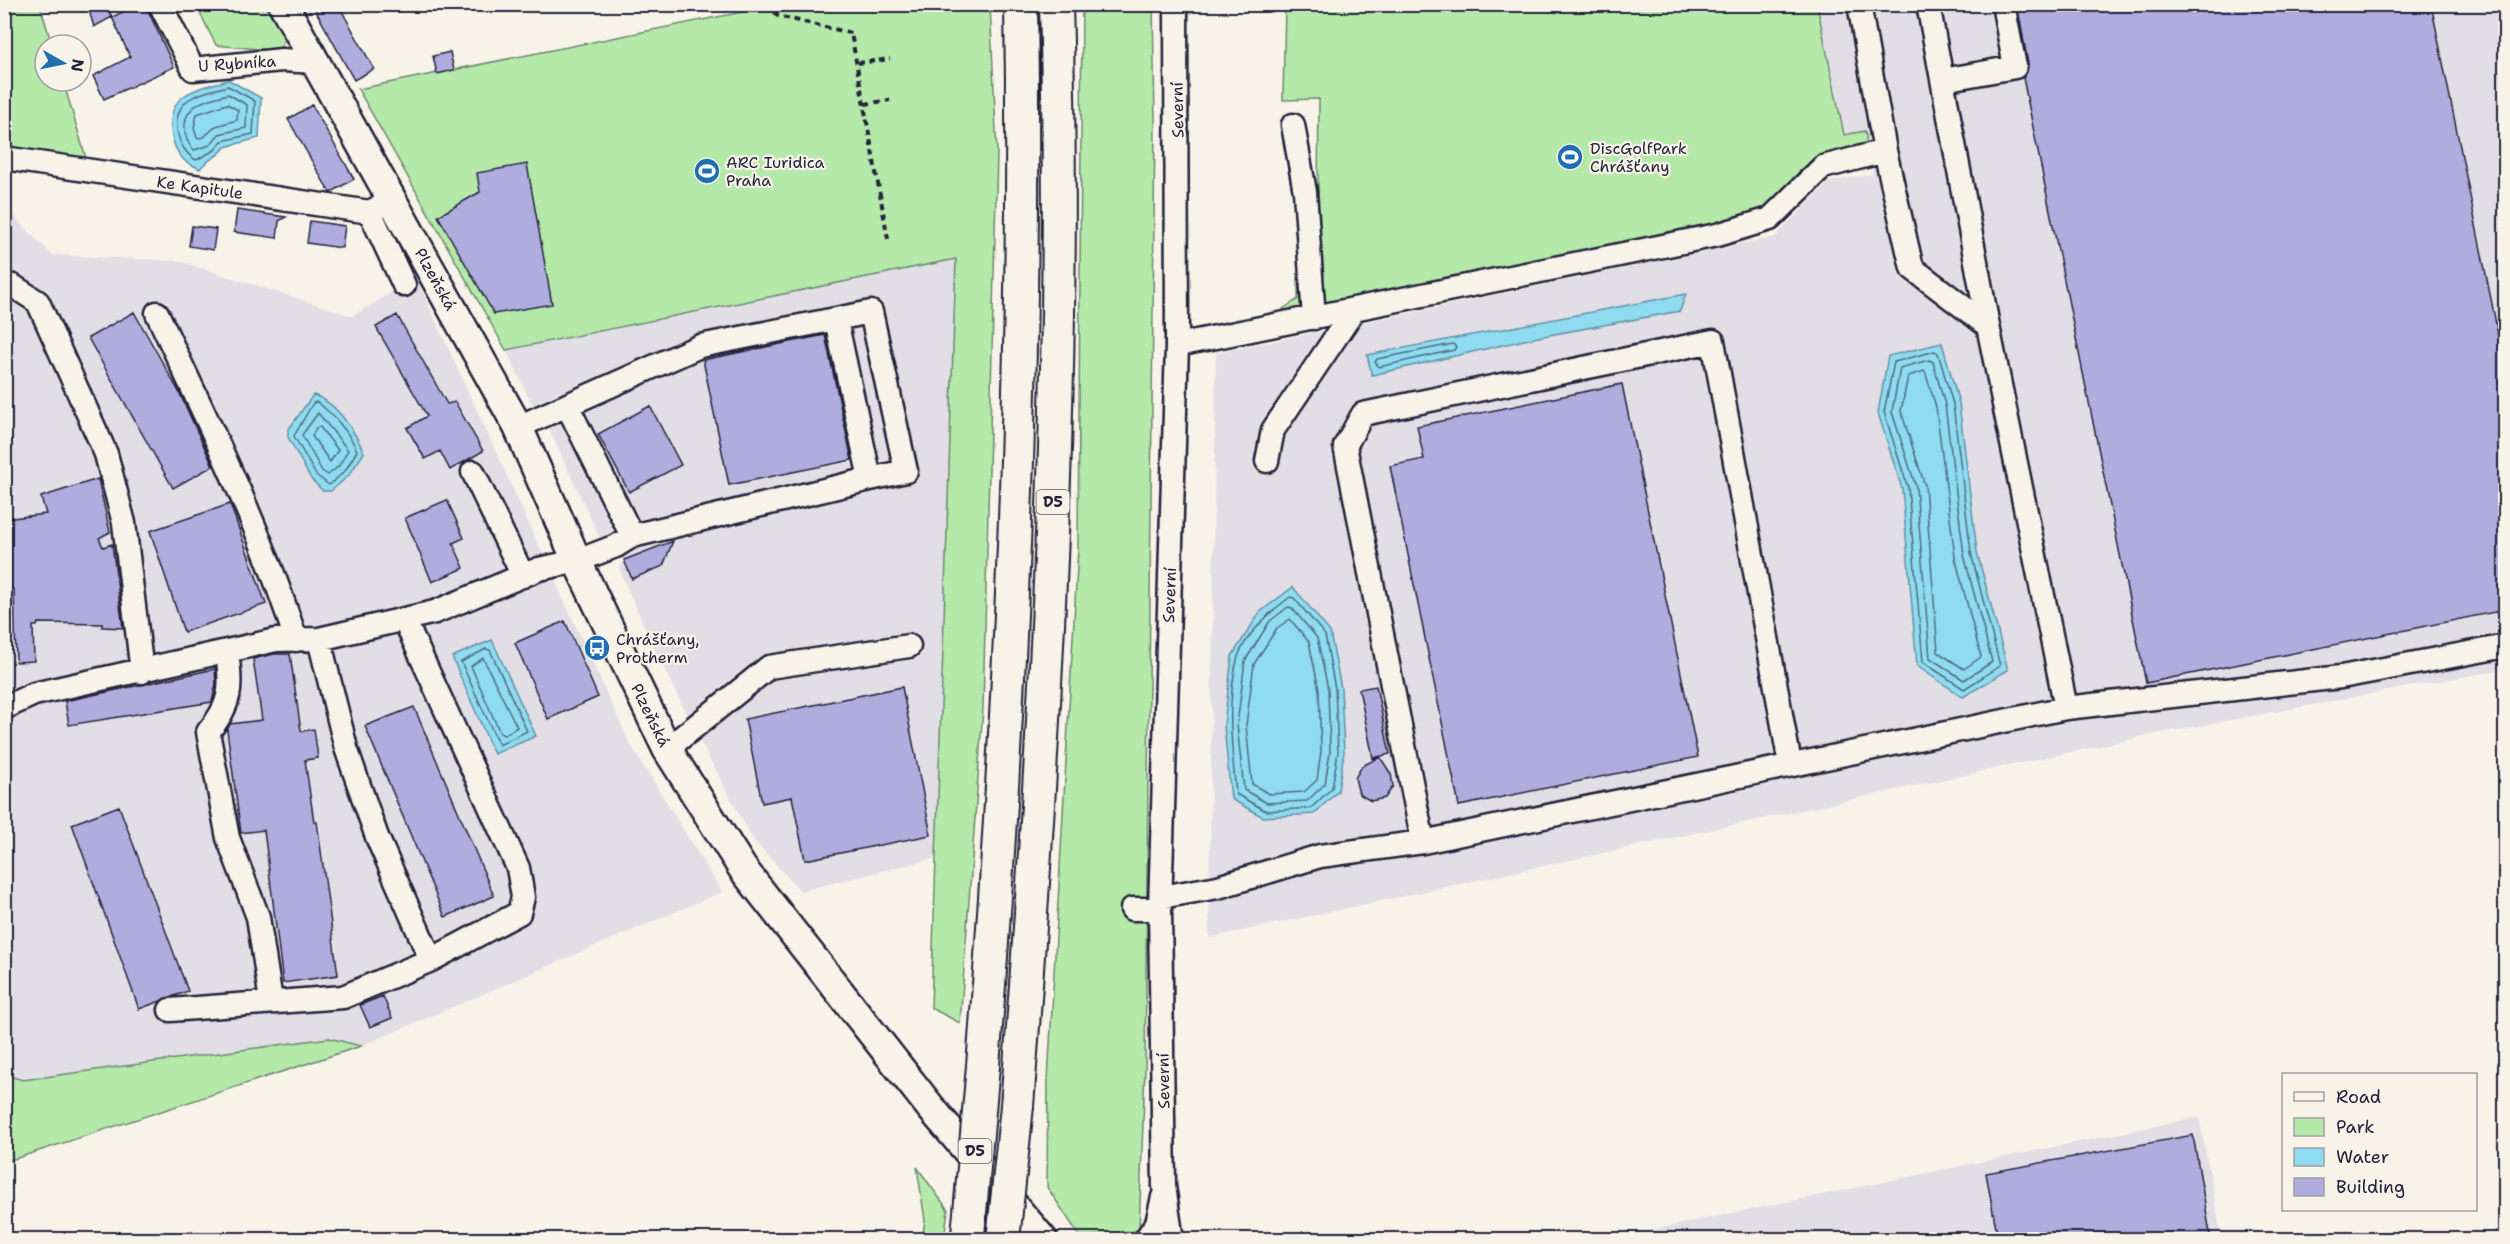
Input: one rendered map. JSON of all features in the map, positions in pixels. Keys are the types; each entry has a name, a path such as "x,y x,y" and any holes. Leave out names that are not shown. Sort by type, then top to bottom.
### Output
{"highway":[{"name":"D5","path":"967,1237 983,1066 1011,632 1019,388 1023,125 1021,4"},
{"name":"D5","path":"1004,1239 1017,1106 1048,673 1059,175 1056,4"}],"main road":[{"name":"Plzeňská","path":"283,4 316,62 381,206 518,427 577,561 667,749 743,869 931,1108 1043,1239"}],"street":[{"name":"U Rybníka","path":"160,4 193,69 282,60 316,62"},
{"name":"Severní","path":"1172,1239 1164,1186 1160,903 1177,345 1176,4"},
{"path":"1859,4 1885,151 1912,268 1988,326"},
{"path":"1928,4 1988,326 2066,708"},
{"path":"1943,80 2015,67 2003,4"},
{"path":"1293,125 1305,192 1314,318"},
{"path":"1177,345 1717,235 1770,219 1823,167 1885,151"},
{"name":"Ke Kapitule","path":"4,158 381,206"},
{"path":"381,206 404,285"},
{"path":"4,284 13,286 38,302 106,454 124,523 142,672"},
{"path":"1267,461 1273,430 1354,310"},
{"path":"4,708 34,694 142,672 276,640 319,639 435,612 539,569 577,561 616,546 632,536 906,471 871,312 700,346 518,427"},
{"path":"157,313 250,515 275,575 296,640"},
{"path":"836,320 870,479"},
{"path":"1423,842 1345,446 1363,414 1713,340 1790,764"},
{"path":"567,405 632,536"},
{"path":"473,472 523,576"},
{"path":"170,1010 343,997 431,960 519,913 523,897 518,868 404,619"},
{"path":"319,639 346,748 377,837 431,960"},
{"path":"667,749 769,668 909,646"},
{"path":"1132,909 1218,887 1320,856 1423,842 2066,708 2341,677 2505,646"},
{"path":"228,652 231,686 223,715 208,732 228,838 258,917 271,1001"},
{"name":"Severní","path":"1145,1239 1157,1223 1164,1186"}],"path":[{"path":"768,4 778,16 851,33 888,238"},
{"path":"858,63 890,59"},
{"path":"865,104 890,100"}],"shaded area":[{"path":"1818,5 2505,5 2505,669 2150,735 1209,938 1216,353 1775,237 1828,182 1873,174 1865,131 1844,135"},
{"path":"4,206 52,255 179,261 352,316 416,278 630,744 722,892 361,1046 329,1038 23,1080 5,1075"},
{"path":"956,259 936,858 800,891 752,838 693,728 647,633 619,568 624,560 610,533 600,538 549,429 558,422 550,403 532,404 506,350"},
{"path":"2199,1117 2222,1239 1603,1240"}],"green space":[{"path":"5,4 40,5 48,33 33,33 33,93 67,93 86,158 5,147"},
{"path":"196,5 266,5 286,36 279,51 216,45"},
{"path":"777,5 990,5 997,153 983,708 960,1023 931,1008 956,259 506,350 358,89"},
{"path":"1082,5 1153,5 1155,123 1145,1068 1139,1231 1081,1238 1047,1187 1048,1079 1078,549"},
{"name":"DiscGolfPark Chrášťany","path":"1285,5 1817,5 1844,135 1865,131 1867,144 1834,151 1817,159 1801,170 1766,207 1715,225 1287,312 1283,309 1298,299 1299,192 1318,193 1319,99 1283,100"},
{"path":"329,1038 361,1046 5,1162 5,1075 23,1080"},
{"path":"917,1167 948,1210 944,1239 922,1239 925,1220"}],"water":[{"path":"229,80 261,98 259,138 225,147 200,169 184,160 175,146 171,118 178,102 184,96 206,86"},
{"path":"1686,294 1680,311 1533,338 1372,375 1367,355"},
{"path":"1942,343 1959,403 1977,552 2008,670 1963,697 1917,666 1902,489 1878,413 1888,356"},
{"path":"313,395 330,404 337,411 356,436 364,453 349,475 331,491 323,491 311,479 288,437 288,430"},
{"path":"1293,587 1330,632 1341,688 1344,752 1338,791 1314,814 1263,817 1231,799 1224,725 1232,656 1260,612"},
{"path":"492,640 536,736 494,754 452,657"}],"building":[{"path":"87,4 106,4 112,17 94,27"},
{"path":"140,4 145,4 174,67 104,99 93,76 130,57 112,17"},
{"path":"312,4 338,4 374,69 354,80"},
{"path":"2017,4 2431,4 2505,368 2505,610 2146,683 2023,78 2028,64"},
{"path":"450,52 454,70 437,74 433,56"},
{"path":"312,105 354,179 330,193 288,119"},
{"path":"527,164 552,304 494,314 438,216 480,192 477,173"},
{"path":"237,210 286,217 279,221 277,238 234,232"},
{"path":"310,221 345,226 342,248 307,243"},
{"path":"192,226 216,229 213,250 189,246"},
{"path":"134,312 179,392 213,466 173,488 88,338"},
{"path":"397,315 447,404 455,402 483,451 450,470 440,451 425,459 407,428 427,416 376,327"},
{"path":"825,335 852,460 729,485 703,360"},
{"path":"1622,384 1698,757 1459,806 1390,466 1424,459 1417,426"},
{"path":"650,406 681,465 629,492 598,434"},
{"path":"98,479 110,532 99,538 103,547 112,544 123,628 102,627 102,624 38,623 37,626 33,626 34,661 16,662 14,590 4,583 8,571 4,557 4,519 46,514 41,497"},
{"path":"447,500 464,538 453,543 464,568 432,582 405,518"},
{"path":"230,504 266,604 184,632 150,531"},
{"path":"673,541 663,566 632,579 624,560"},
{"path":"565,621 598,697 548,719 515,643"},
{"path":"274,654 290,654 301,731 314,729 318,758 305,760 314,822 317,822 338,975 283,983 264,830 241,833 227,730 230,724 262,720 253,659"},
{"path":"215,669 216,684 212,702 69,725 65,701"},
{"path":"1376,686 1390,754 1373,758 1359,689"},
{"path":"902,687 931,835 805,860 792,797 762,803 745,719"},
{"path":"414,707 494,896 445,917 365,726"},
{"path":"1380,757 1391,774 1393,786 1385,798 1371,801 1359,794 1355,778 1362,766"},
{"path":"119,806 188,991 139,1009 72,824"},
{"path":"383,996 392,1018 370,1027 360,1005"},
{"path":"2193,1135 2211,1239 1998,1239 1986,1173"}],"place":[{"name":"DiscGolfPark Chrášťany","path":"1570,157"},
{"name":"ARC Iuridica Praha","path":"707,171"},
{"name":"Chrášťany, Protherm","path":"597,648"}]}
